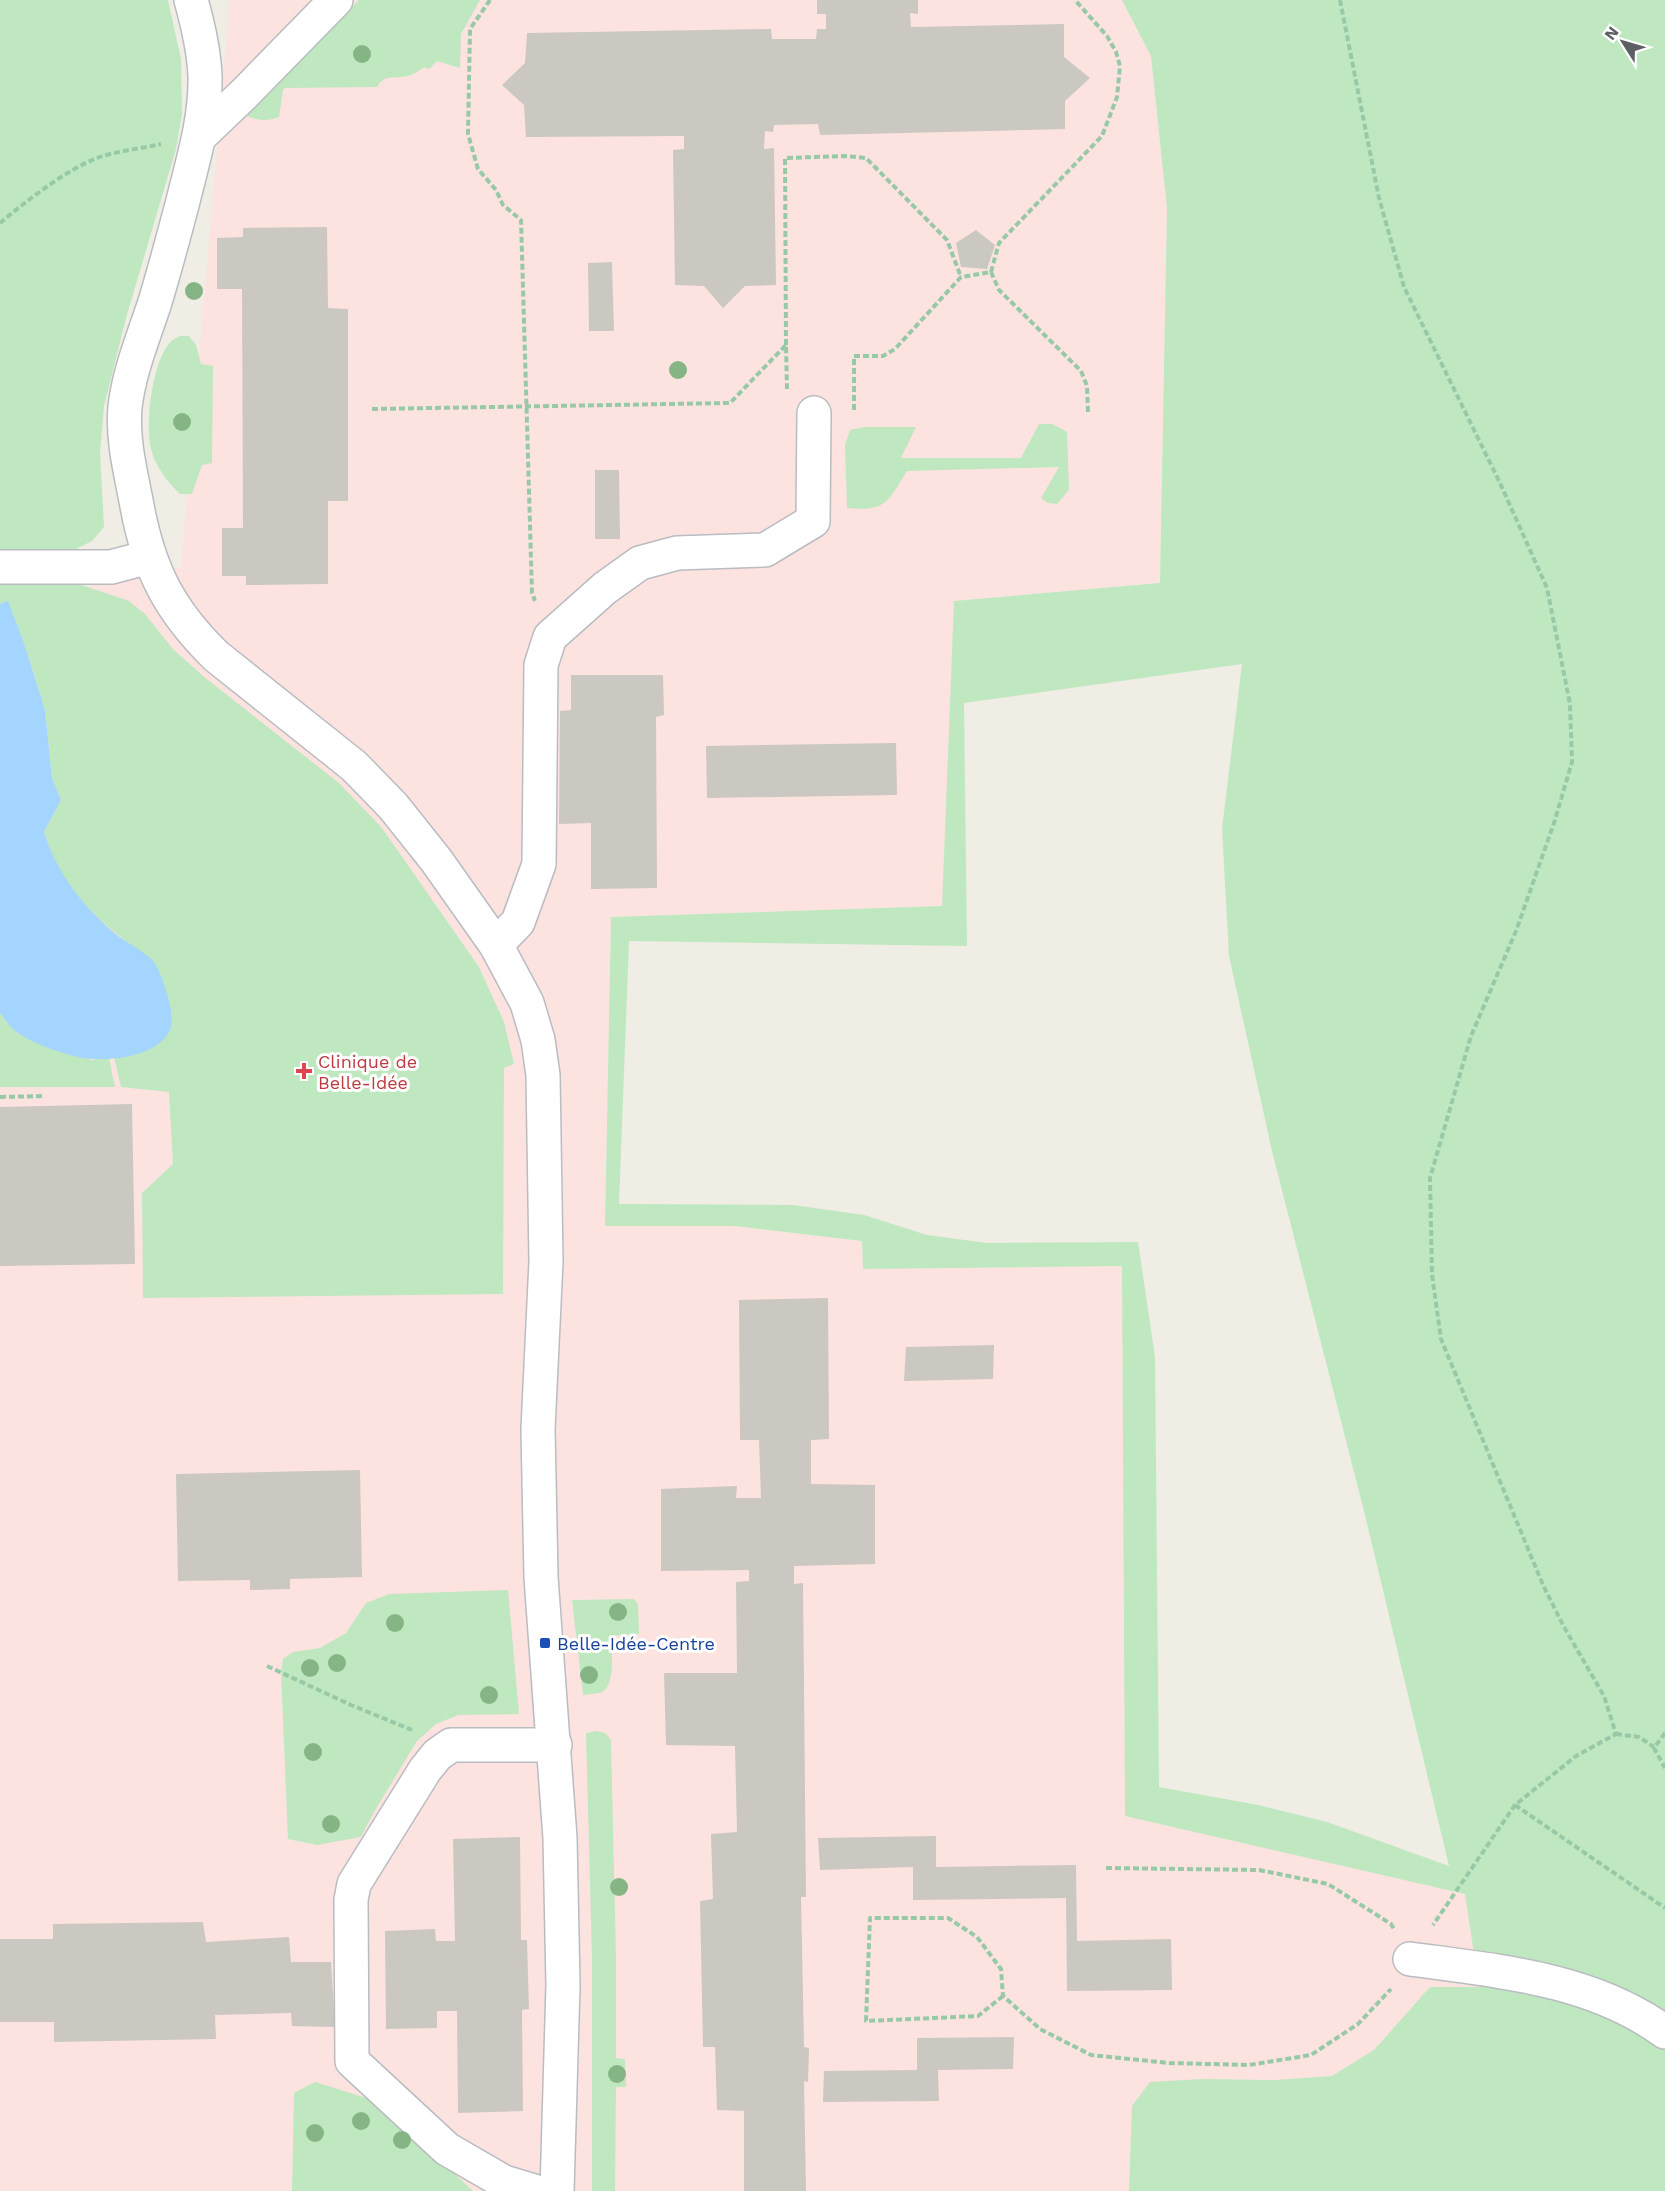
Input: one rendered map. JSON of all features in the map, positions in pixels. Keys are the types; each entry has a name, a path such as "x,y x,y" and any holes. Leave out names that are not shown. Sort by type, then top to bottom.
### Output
{"street":[{"path":"191,0 200,34 205,77 200,136 156,300 130,379 125,406 124,441 142,535 149,557 165,594 197,637 216,656 354,766 393,806 436,861 496,945 527,1003 538,1040 543,1075 546,1262 538,1440 541,1577 555,1745 560,1838 563,1985 557,2191"},
{"path":"200,136 336,0"},
{"path":"496,945 518,922 539,864 541,665 550,636 604,588 640,563 677,553 765,550 813,521 814,413"},
{"path":"0,567 111,567 149,557"},
{"path":"534,2191 504,2182 447,2149 352,2061 351,1900 354,1884 425,1770 437,1755 452,1746 555,1745"},
{"path":"1410,1959 1520,1974 1566,1986 1608,2001 1651,2021 1665,2032"}],"path":[{"path":"490,0 470,29 468,134 478,169 496,190 503,205 521,220 532,593 550,636"},
{"path":"1076,0 1107,36 1116,52 1120,66 1117,97 1102,136 999,243 991,272 999,290 1081,371 1087,386 1088,412"},
{"path":"1340,0 1379,198 1404,286 1500,483 1546,588 1570,704 1572,762 1554,823 1516,931 1471,1036 1430,1178 1432,1274 1441,1339 1544,1585 1564,1627 1604,1696 1616,1734"},
{"path":"0,223 68,174 97,158 200,136"},
{"path":"814,413 788,409 785,158 845,156 866,158 947,240 961,277"},
{"path":"854,410 854,356 883,356 895,349 961,277 991,272"},
{"path":"372,409 730,403 786,345"},
{"path":"0,1097 44,1096"},
{"path":"267,1666 351,1705 452,1746"},
{"path":"1654,1748 1665,1733"},
{"path":"1003,1996 978,2016 866,2021 870,1918 948,1918 977,1937 1001,1969 1003,1996 1040,2029 1091,2055 1169,2063 1249,2065 1311,2055 1358,2024 1395,1984 1515,1805 1576,1756 1616,1734 1640,1737 1654,1748 1665,1768"},
{"path":"1515,1805 1665,1908"},
{"path":"1106,1869 1259,1870 1328,1884 1391,1924 1410,1959"}],"shaded area":[{"name":"Clinique de Belle-Idée","path":"230,0 1122,0 1151,56 1167,208 1160,583 954,601 943,906 611,917 605,1225 735,1226 862,1241 863,1269 1123,1266 1126,1816 1465,1893 1479,1987 1430,1987 1374,2050 1332,2076 1275,2080 1202,2079 1132,2106 1129,2191 0,2191 0,605 181,567"}],"green space":[{"path":"0,0 168,0 181,59 182,114 176,149 126,318 104,406 100,453 104,527 92,541 72,551 76,583 129,601 145,614 173,649 203,676 339,783 382,828 479,967 504,1022 514,1064 504,1068 503,1294 143,1298 142,1193 173,1164 169,1092 121,1087 114,1057 133,1055 155,963 88,907 62,874 52,854 44,832 61,800 52,778 45,710 24,643 8,602 0,604"},
{"path":"359,0 480,0 461,34 460,68 437,61 429,69 424,67 416,73 383,80 377,87 285,88 279,117 264,120 248,116 249,110"},
{"path":"1122,0 1665,0 1665,2191 1129,2191 1132,2106 1150,2082 1202,2079 1275,2080 1332,2076 1374,2050 1430,1987 1479,1987 1465,1894 1125,1816 1122,1266 863,1269 862,1241 735,1226 605,1226 611,917 942,906 954,601 1160,583 1167,208 1151,56","holes":["1242,664 1222,829 1229,956 1272,1151 1364,1511 1449,1866 1327,1822 1258,1805 1159,1787 1155,1357 1138,1242 987,1243 927,1235 864,1215 793,1205 619,1204 629,941 967,946 964,703"]},
{"path":"180,336 189,336 196,345 201,364 213,366 212,463 202,465 192,494 180,494 160,470 152,452 149,428 151,396 158,366 170,343"},
{"path":"1039,424 1052,424 1067,432 1069,490 1057,504 1048,503 1041,498 1059,467 907,471 890,497 879,506 860,509 847,508 845,445 850,430 864,427 916,427 901,458 1021,458"},
{"path":"0,1013 17,1033 92,1060 109,1058 115,1087 0,1087"},
{"path":"508,1590 519,1714 458,1715 436,1724 417,1741 361,1837 317,1845 288,1839 281,1672 283,1659 293,1652 320,1648 346,1633 366,1603 389,1594"},
{"path":"634,1599 638,1604 639,1634 612,1636 612,1667 609,1682 602,1692 583,1695 572,1600"},
{"path":"597,1731 605,1733 611,1740 616,2058 625,2059 626,2087 616,2087 615,2191 592,2191 592,1959 586,1733"},
{"path":"315,2082 376,2101 473,2191 292,2191 294,2093"}],"water":[{"path":"8,601 45,710 52,778 61,800 44,832 49,847 64,875 82,901 117,935 153,961 168,996 172,1021 165,1037 156,1046 130,1056 89,1059 55,1050 15,1031 0,1013 0,604"}],"building":[{"path":"817,0 918,0 918,14 910,13 911,27 1064,24 1064,57 1090,78 1065,101 1065,129 820,135 818,124 774,125 773,132 765,131 764,149 774,148 776,285 745,286 723,308 704,286 675,285 673,150 684,149 684,136 526,137 524,105 502,85 525,63 527,33 771,29 772,39 816,39 817,29 826,29 826,14 817,14"},
{"path":"327,227 328,308 348,309 348,501 328,501 328,584 246,585 246,576 222,576 222,528 243,528 242,289 217,289 217,238 243,237 243,228"},
{"path":"976,230 995,245 987,269 961,267 956,243"},
{"path":"612,262 614,331 589,331 588,263"},
{"path":"595,470 619,470 620,539 595,539"},
{"path":"571,675 663,675 664,715 656,717 657,888 591,889 591,823 559,824 560,711 571,710"},
{"path":"896,743 897,795 707,798 706,746"},
{"path":"132,1104 135,1264 0,1266 0,1107"},
{"path":"828,1298 829,1439 811,1440 811,1484 875,1485 875,1564 794,1566 794,1584 803,1583 806,1897 801,1897 804,2047 809,2048 808,2082 804,2081 806,2191 744,2191 744,2111 717,2110 715,2047 703,2047 700,1901 713,1899 711,1834 737,1832 735,1746 666,1745 664,1673 737,1673 736,1582 749,1581 749,1570 661,1571 661,1489 737,1486 736,1498 761,1498 759,1440 740,1440 739,1300"},
{"path":"994,1345 993,1379 904,1381 906,1347"},
{"path":"360,1470 362,1577 290,1579 290,1589 250,1590 250,1580 178,1581 176,1474"},
{"path":"936,1836 936,1867 1076,1865 1077,1941 1171,1939 1172,1990 1067,1991 1066,1898 913,1900 913,1867 820,1870 818,1838"},
{"path":"520,1837 521,1940 527,1940 529,2009 522,2010 523,2111 458,2113 457,2011 437,2011 437,2028 386,2029 385,1931 435,1929 436,1941 455,1941 453,1839"},
{"path":"203,1922 206,1942 289,1937 291,1962 331,1962 335,2027 292,2026 291,2013 215,2015 216,2039 54,2042 54,2022 0,2022 0,1939 53,1939 53,1924"},
{"path":"1014,2037 1013,2069 938,2070 939,2101 823,2102 824,2071 917,2070 917,2038"}],"place":[{"name":"Clinique de Belle-Idée","path":"304,1071"},
{"name":"Belle-Idée-Centre","path":"545,1643"}]}
